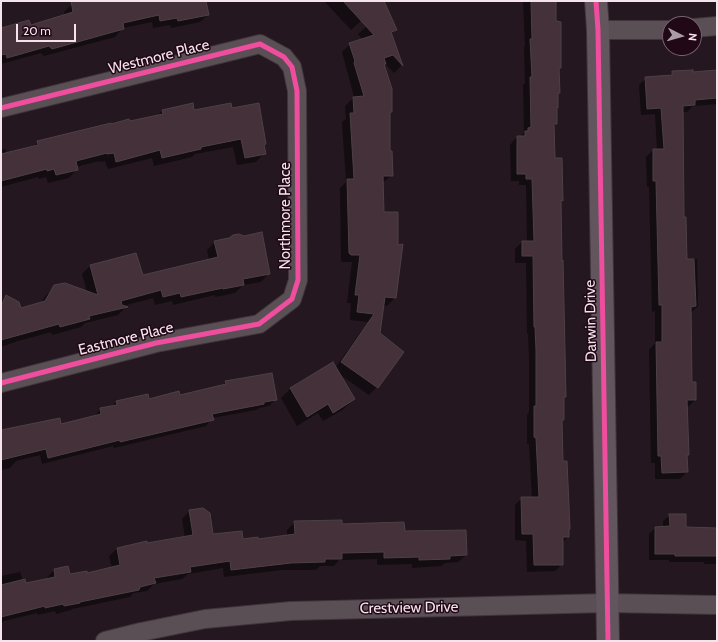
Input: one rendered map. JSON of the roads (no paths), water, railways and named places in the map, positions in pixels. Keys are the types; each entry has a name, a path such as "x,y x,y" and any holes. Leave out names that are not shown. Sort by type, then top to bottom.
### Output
{"street":[{"name":"Darwin Drive","path":"596,1 598,30 608,641"},
{"path":"702,27 717,26"},
{"path":"598,30 662,30"},
{"name":"Westmore Place","path":"1,108 260,44 284,57 292,67 297,91"},
{"name":"Northmore Place","path":"259,324 292,299 298,280 297,91"},
{"name":"Eastmore Place","path":"1,383 156,343 259,324"},
{"name":"Crestview Drive","path":"105,641 205,619 291,611 607,603 717,605"}]}
